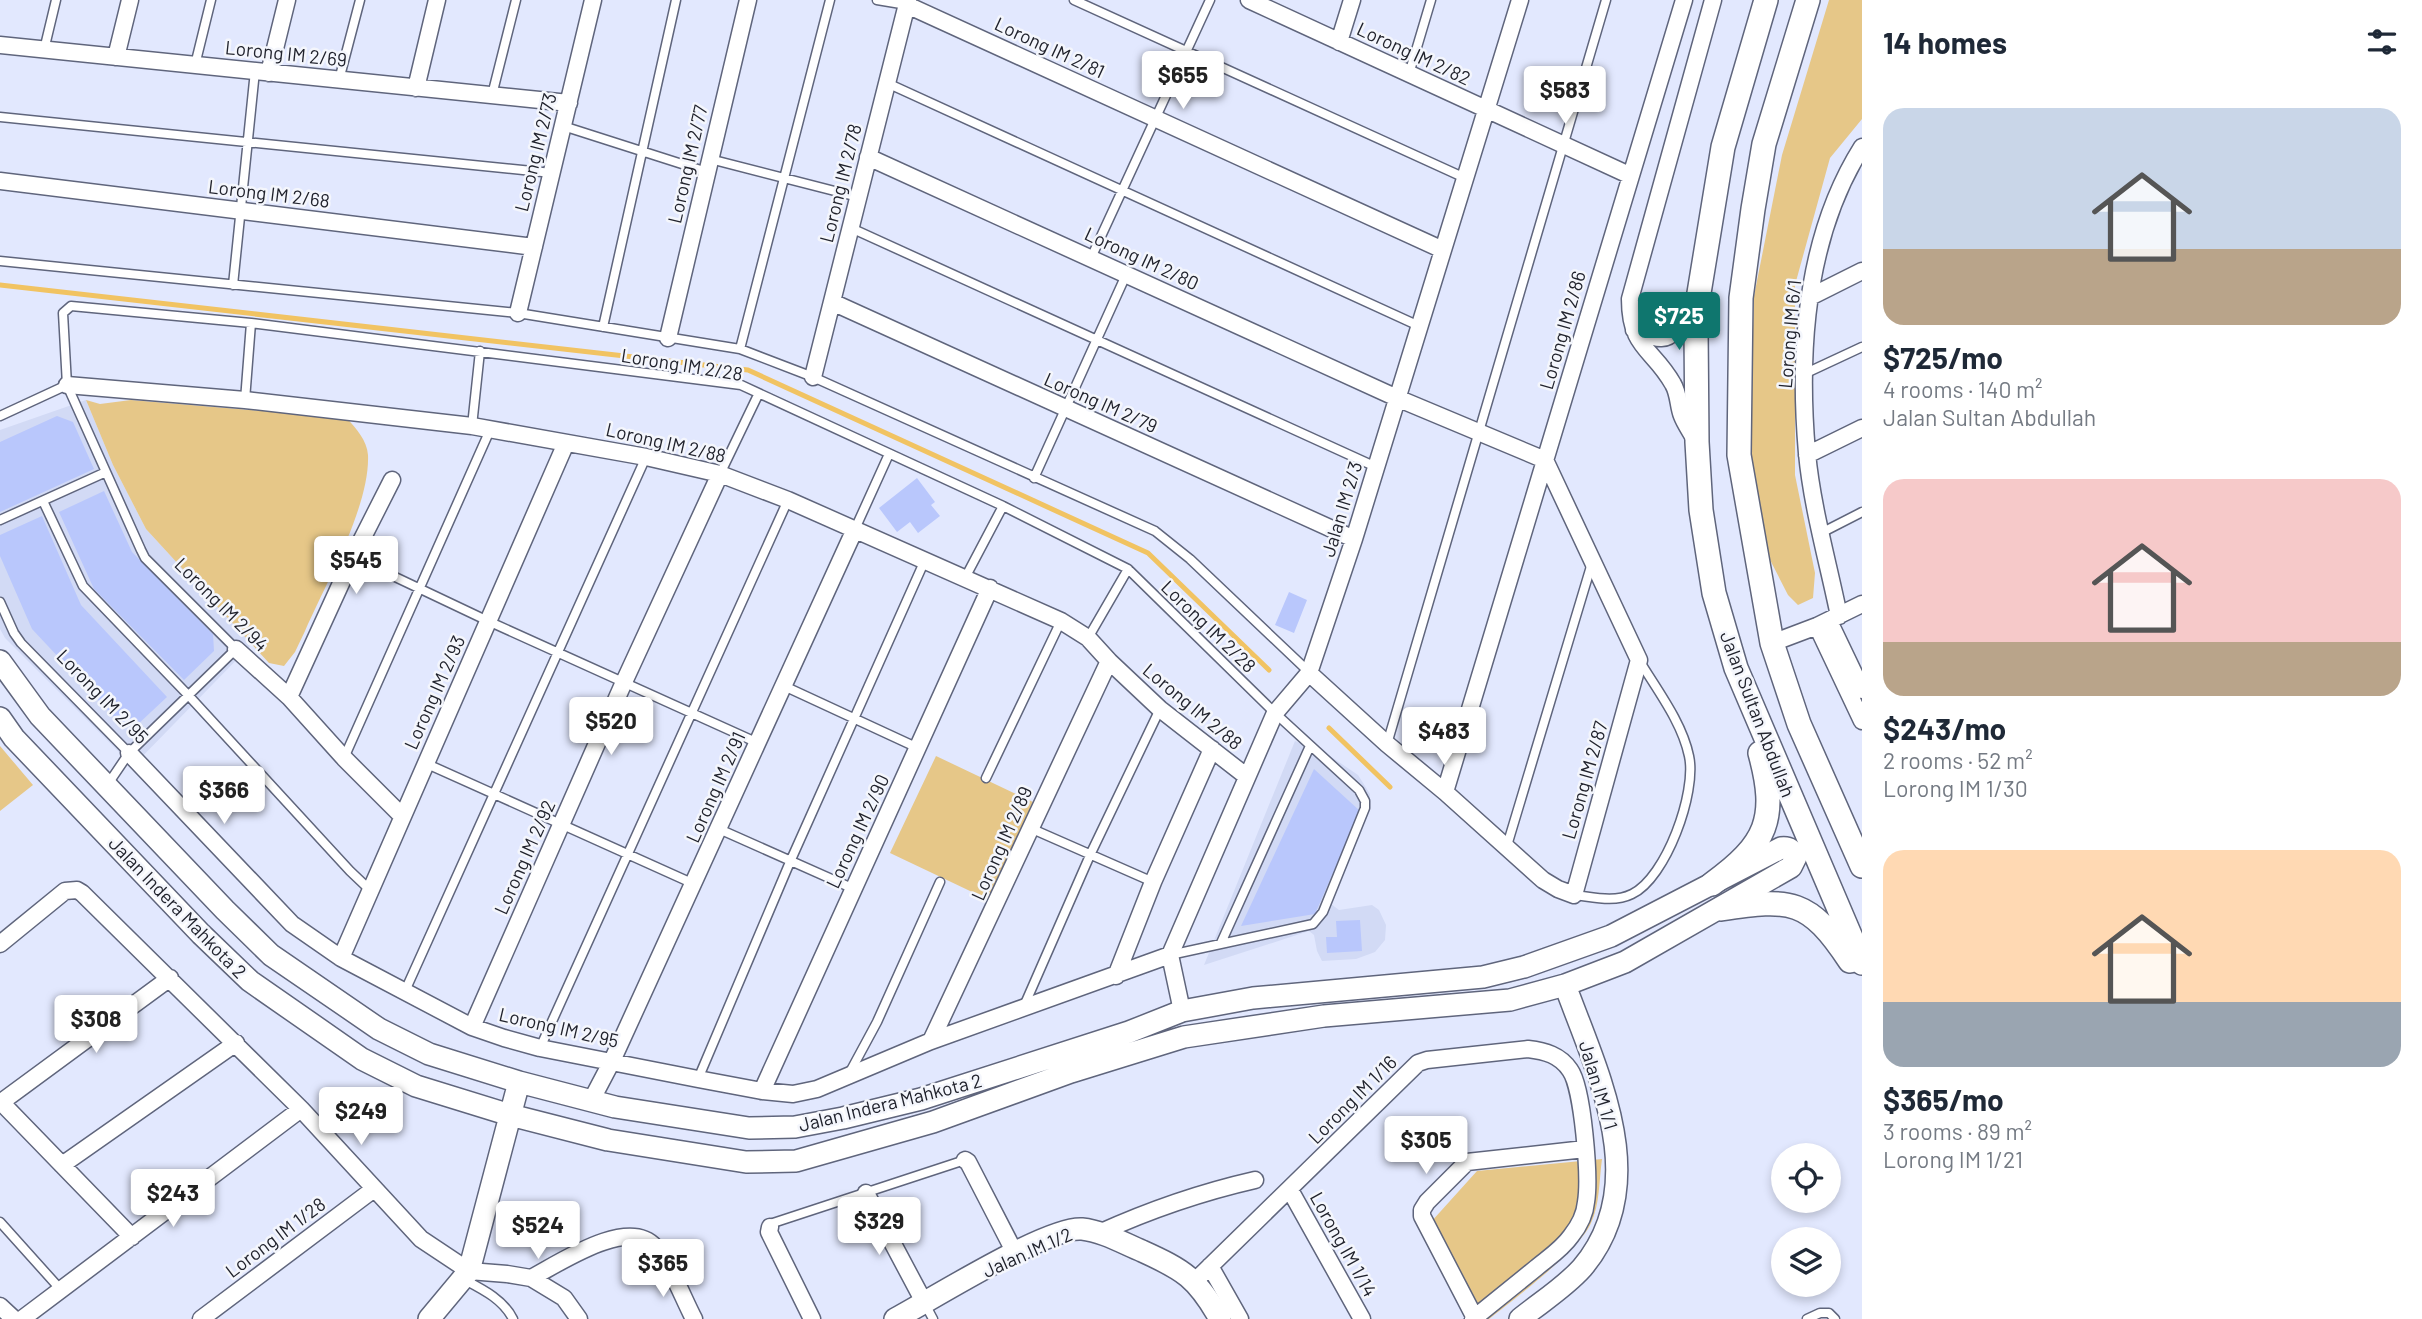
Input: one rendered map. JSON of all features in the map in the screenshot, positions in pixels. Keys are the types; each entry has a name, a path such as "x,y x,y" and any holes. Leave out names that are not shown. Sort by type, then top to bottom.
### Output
{"main road":[{"name":"Jalan Sultan Abdullah","path":"1766,0 1723,147 1698,299 1697,442 1701,510 1714,593 1736,668 1862,963"},
{"name":"Jalan Sultan Abdullah","path":"1808,0 1764,145 1753,209 1741,298 1739,455 1772,643 1799,724 1862,866"},
{"path":"1712,884 1739,864 1756,844 1769,812 1767,779 1736,668"},
{"path":"1721,909 1765,902 1790,904 1822,925 1839,943 1862,978"}],"street":[{"path":"116,57 130,0"},
{"path":"262,72 287,0"},
{"path":"416,88 437,0"},
{"name":"Lorong IM 2/73","path":"518,313 593,0"},
{"name":"Lorong IM 2/77","path":"667,338 748,0"},
{"name":"Lorong IM 2/82","path":"1249,0 1273,5 1339,42 1629,175"},
{"path":"1339,42 1352,0"},
{"name":"Jalan IM 2/3","path":"1170,955 1275,713 1309,673 1354,539 1520,0"},
{"name":"Lorong IM 2/86","path":"1445,792 1684,0"},
{"path":"1697,442 1682,417 1672,382 1642,346 1634,330 1630,299 1713,0"},
{"name":"Lorong IM 2/78","path":"813,377 908,2"},
{"name":"Lorong IM 2/81","path":"908,2 1443,250"},
{"name":"Lorong IM 2/69","path":"0,45 569,103"},
{"name":"Lorong IM 6/1","path":"1860,711 1828,621 1821,533 1807,455 1803,374 1810,297 1831,209 1862,147"},
{"name":"Lorong IM 2/80","path":"868,157 1397,398 1545,460"},
{"name":"Lorong IM 2/68","path":"0,181 534,247"},
{"path":"1810,297 1862,271"},
{"path":"1634,330 1658,339 1667,338 1698,299"},
{"name":"Lorong IM 2/79","path":"832,302 1354,539"},
{"name":"Lorong IM 2/88","path":"67,385 245,400 472,426 646,457 720,474 788,500 1061,621 1088,638 1109,662 1160,709 1246,776"},
{"path":"1807,455 1862,428"},
{"name":"Lorong IM 2/93","path":"341,958 566,443"},
{"path":"1545,460 1639,660"},
{"name":"Lorong IM 2/92","path":"472,1027 624,682 720,474"},
{"path":"289,697 392,480"},
{"name":"Lorong IM 2/91","path":"591,1101 694,884 855,529"},
{"name":"Lorong IM 2/90","path":"762,1091 990,588"},
{"path":"1772,643 1862,604"},
{"name":"Lorong IM 6/1","path":"1828,621 1862,690"},
{"name":"Lorong IM 2/94","path":"236,649 289,697 344,758 402,816"},
{"name":"Lorong IM 2/87","path":"1565,892 1639,660"},
{"name":"Jalan Indera Mahkota 2","path":"0,661 40,716 225,910 271,954 379,1029 429,1054 519,1082 615,1107 748,1128 795,1127 933,1095 1116,1036 1182,1011 1253,998 1483,977 1524,967 1611,936 1781,848 1792,850 1796,858 1795,864 1721,909 1625,961 1565,985 1510,1000 1324,1016 1184,1037 1071,1072 933,1122 796,1161 746,1162 608,1140 510,1115 416,1086 373,1064 250,981 201,934 14,738 0,718"},
{"name":"Lorong IM 2/89","path":"931,1041 1109,662"},
{"path":"1309,673 1506,849 1565,892"},
{"path":"1116,976 1153,882 1212,749"},
{"name":"Lorong IM 2/95","path":"129,754 292,924 341,958 472,1027 540,1048 698,1079 793,1094 817,1089 931,1041 1170,955"},
{"path":"0,944 65,891 71,889 82,893 301,1109 421,1239 466,1275 507,1274 531,1278 564,1298 578,1317"},
{"path":"1170,955 1182,1011"},
{"path":"132,1237 0,1103 170,978"},
{"name":"Jalan IM 1/1","path":"1533,1315 1583,1267 1599,1244 1613,1209 1618,1177 1615,1136 1606,1097 1565,985"},
{"path":"62,1165 236,1043"},
{"name":"Lorong IM 1/16","path":"1202,1273 1410,1070 1427,1060 1528,1049 1553,1055 1564,1062 1572,1072 1577,1085 1588,1189 1586,1205 1581,1220 1561,1248 1474,1318"},
{"path":"429,1319 466,1275 519,1082"},
{"path":"22,1319 301,1109"},
{"path":"1474,1318 1422,1216 1427,1202 1467,1162 1585,1149"},
{"path":"965,1160 1015,1253"},
{"path":"1100,1233 1147,1211 1200,1192 1255,1180"},
{"name":"Lorong IM 1/28","path":"201,1319 374,1189"},
{"name":"Lorong IM 1/14","path":"1290,1190 1362,1319"},
{"path":"866,1193 929,1311"},
{"path":"770,1227 769,1232 812,1319"},
{"name":"Jalan IM 1/2","path":"895,1319 929,1311 1015,1253 1065,1230 1081,1229 1100,1233 1202,1273 1205,1292 1220,1319"},
{"path":"531,1278 603,1242 623,1237 642,1238 654,1245 665,1262 694,1319"},
{"path":"1202,1273 1240,1319"},
{"path":"0,1306 14,1319"}],"lane":[{"path":"44,50 56,0"},
{"path":"194,65 211,0"},
{"path":"339,80 359,0"},
{"path":"492,95 516,0"},
{"path":"603,327 676,0"},
{"path":"740,349 830,0"},
{"path":"877,0 908,2"},
{"path":"1074,0 1465,178"},
{"path":"1091,258 1210,0"},
{"path":"1409,74 1431,0"},
{"path":"1387,744 1606,0"},
{"path":"233,285 248,142 262,72"},
{"path":"887,83 1419,326"},
{"path":"0,117 552,173"},
{"path":"563,126 642,151 784,178 858,197"},
{"path":"850,228 1376,467"},
{"path":"0,261 518,313 740,349 813,377 1143,525 1170,541 1309,673"},
{"path":"1034,478 1126,275"},
{"name":"Lorong IM 2/28","path":"67,385 63,313 71,306 251,323 481,351 741,385 1003,506 1128,569 1275,713 1359,790 1365,800 1361,818 1323,912 1313,924 1221,943"},
{"path":"245,400 251,323"},
{"path":"1803,374 1862,347"},
{"path":"472,426 481,351"},
{"name":"Lorong IM 2/88","path":"0,416 67,385"},
{"name":"Lorong IM 2/94","path":"67,385 145,558 236,649"},
{"path":"720,474 758,395"},
{"path":"344,758 491,430"},
{"path":"855,529 889,454"},
{"path":"405,991 646,457"},
{"path":"0,520 106,472"},
{"path":"43,500 83,586 370,890"},
{"path":"540,1048 788,500"},
{"path":"965,578 1003,506"},
{"path":"1821,533 1862,512"},
{"path":"354,556 488,621 758,743"},
{"path":"698,1079 790,862 925,560"},
{"path":"1506,849 1593,560"},
{"path":"1088,638 1128,569"},
{"name":"Lorong IM 2/95","path":"0,602 14,633 22,643 129,754"},
{"path":"986,778 1061,621"},
{"path":"107,785 129,754 236,649"},
{"path":"1565,892 1616,900 1646,885 1667,852 1683,814 1691,773 1689,755 1679,727 1639,660"},
{"path":"784,687 918,748"},
{"path":"1023,1009 1091,853 1160,709"},
{"path":"1170,955 1221,943 1310,746"},
{"path":"425,763 694,884"},
{"path":"1030,828 1153,882"},
{"path":"719,829 854,889"},
{"path":"849,1075 877,1022 940,882"},
{"path":"770,1227 773,1223 965,1160"},
{"path":"0,1222 62,1291"},
{"path":"466,1275 503,1305 513,1319"},
{"path":"1807,1319 1820,1313 1829,1313 1835,1319"}],"shaded area":[{"path":"1829,0 1862,0 1862,119 1830,158 1795,285 1795,475 1815,573 1813,598 1798,605 1788,595 1766,552 1749,452 1754,296 1782,155"},
{"path":"86,400 113,465 146,529 252,644 133,766 5,638 0,629 0,430"},
{"path":"86,400 100,404 131,400 347,418 357,431 366,444 368,455 362,497 335,568 295,652 284,666 269,663 146,529 113,465"},
{"path":"1295,741 1327,754 1358,775 1370,794 1369,809 1331,904 1339,910 1372,905 1379,910 1386,925 1385,940 1375,952 1356,959 1322,961 1314,935 1309,931 1204,965"},
{"path":"0,746 33,785 0,811"},
{"path":"936,756 1033,802 989,900 890,853"},
{"path":"1602,1159 1596,1208 1584,1235 1545,1274 1489,1319 1485,1319 1431,1222 1477,1171"}],"building":[{"path":"57,416 73,422 94,469 0,512 0,442"},
{"path":"917,478 935,502 931,505 940,516 918,533 910,522 897,532 879,508"},
{"path":"104,491 132,552 213,634 214,651 184,680 94,589 59,512"},
{"path":"42,516 81,605 167,697 136,726 122,725 32,629 0,556 0,535"},
{"path":"1289,592 1307,600 1294,633 1275,625"},
{"path":"1314,769 1360,811 1315,914 1241,926"},
{"path":"1360,920 1362,951 1327,953 1326,937 1337,937 1336,921"}],"waterway":[{"path":"0,285 748,370 1148,553 1269,670"},
{"path":"1329,728 1390,787"}]}
